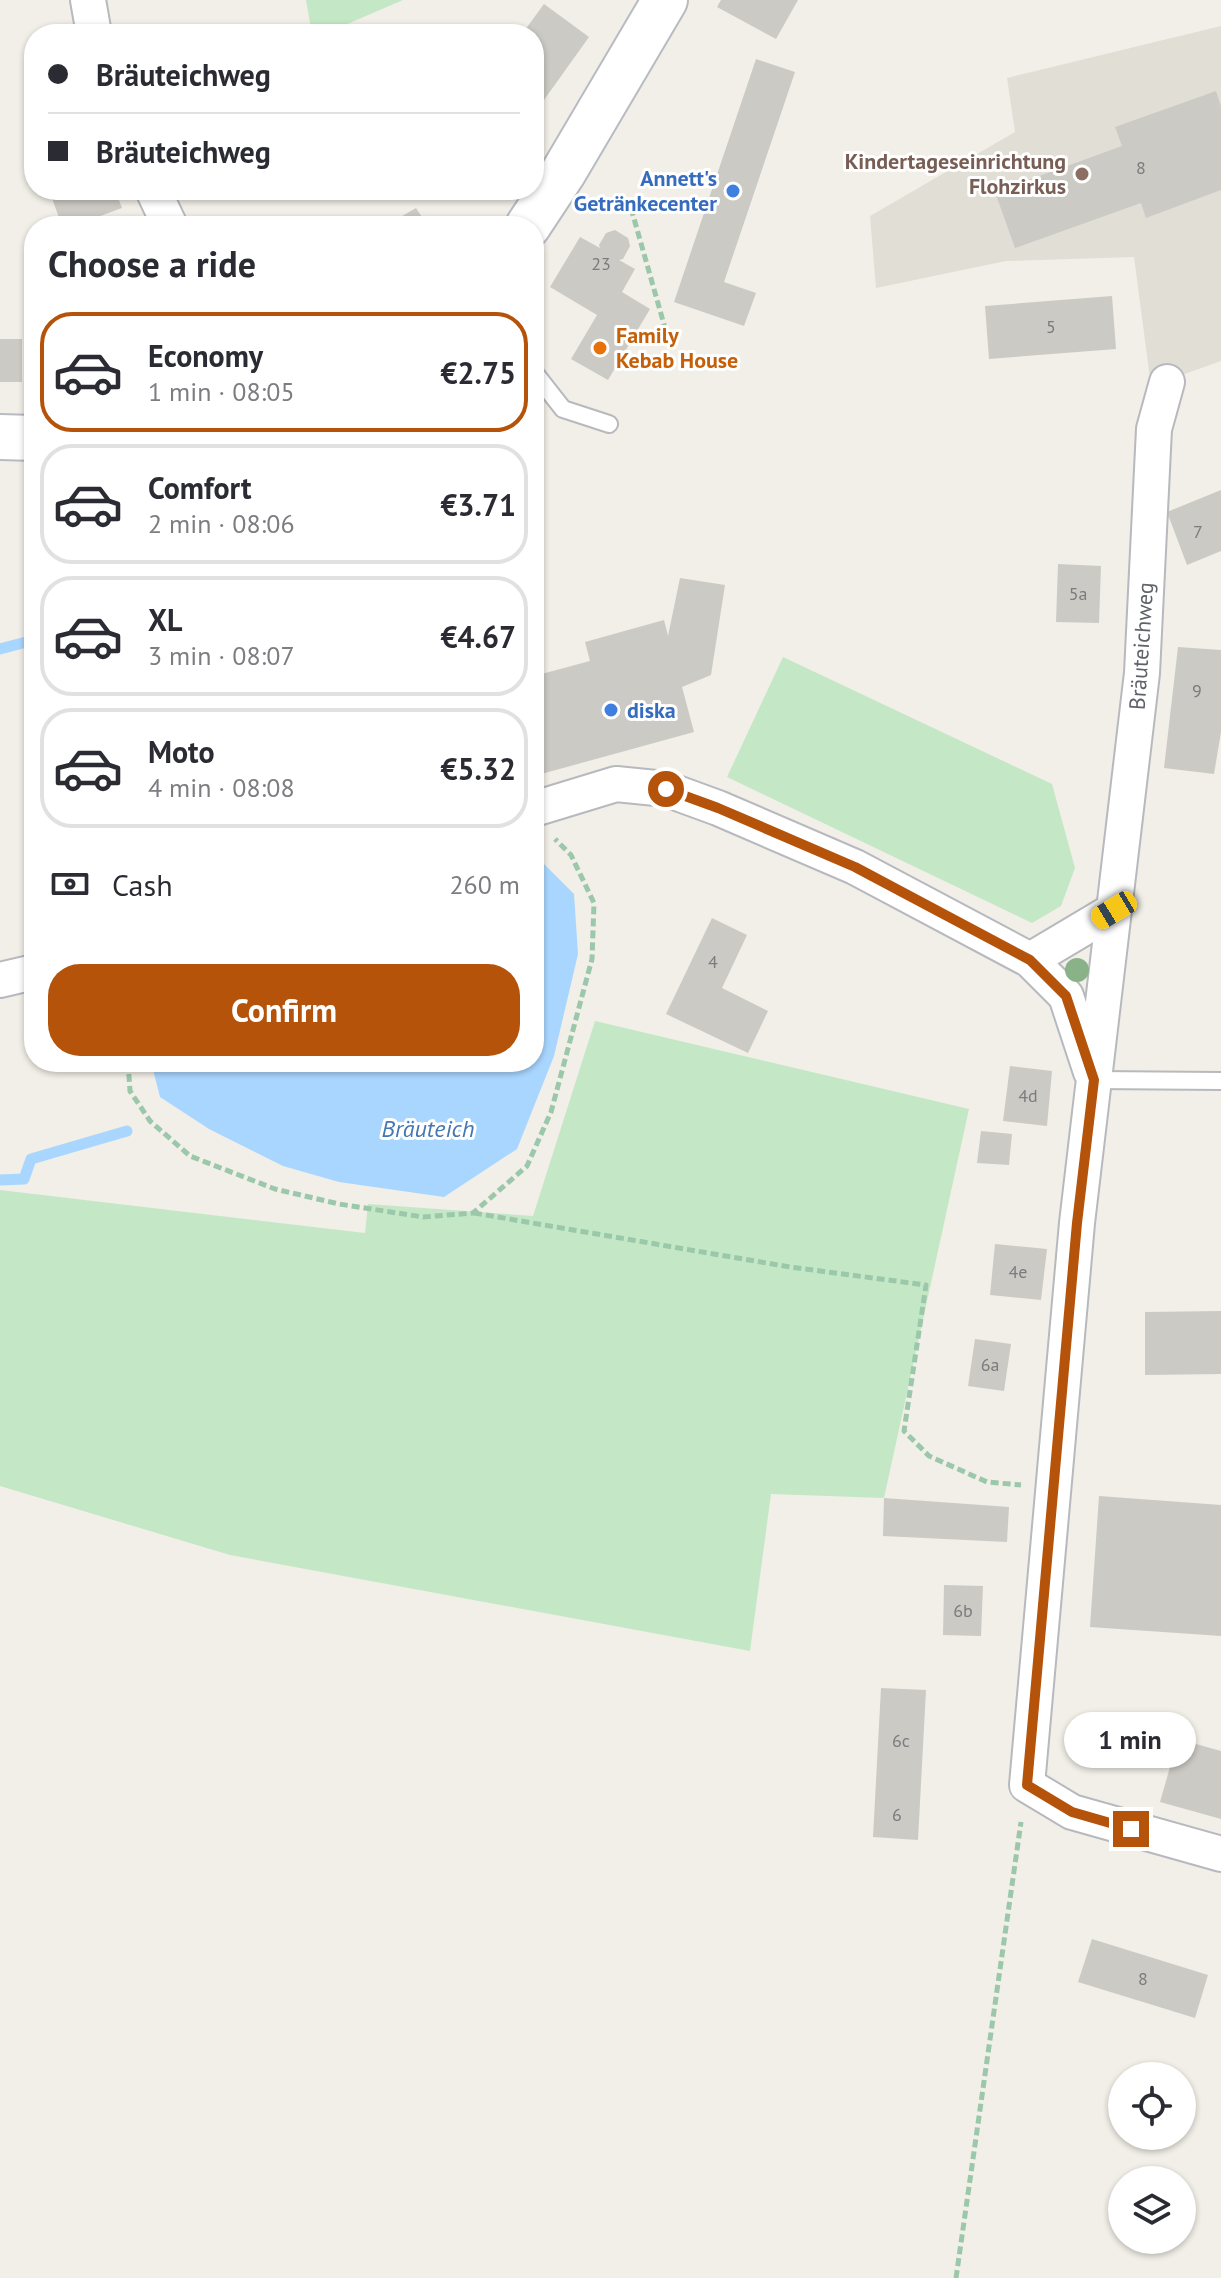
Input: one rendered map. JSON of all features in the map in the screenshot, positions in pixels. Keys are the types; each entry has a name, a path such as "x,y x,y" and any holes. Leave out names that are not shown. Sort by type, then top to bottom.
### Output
{"street":[{"path":"88,0 92,24"},
{"path":"535,216 665,0"},
{"name":"Bräuteichweg","path":"1027,1785 1077,1223 1142,673 1154,429 1167,382"},
{"path":"0,437 24,438"},
{"name":"Bräuteichweg","path":"544,820 616,784 666,789 855,867 1030,960 1066,996 1094,1080"},
{"path":"1030,960 1114,910"},
{"path":"0,980 24,974"},
{"path":"1027,1785 1072,1812 1221,1854"}],"lane":[{"path":"544,385 563,409 609,424"},
{"path":"1094,1080 1221,1081"}],"path":[{"path":"631,208 665,328"},
{"path":"473,1213 527,1166 551,1112 592,959 594,903 571,855 544,823"},
{"path":"129,1072 130,1091 150,1121 190,1156 275,1189 339,1204 423,1217 473,1213 790,1267 926,1285 904,1431 929,1456 987,1482 1053,1488"},
{"path":"956,2278 1027,1785"}],"shaded area":[{"name":"Kindertageseinrichtung Flohzirkus","path":"1221,26 1221,361 1151,386 1134,257 1006,261 876,288 870,216 1015,132 1007,78"}],"green space":[{"path":"306,0 403,0 347,24 310,24"},
{"path":"783,657 1052,784 1075,868 1061,906 1032,923 727,777"},
{"path":"595,1021 969,1109 884,1498 771,1494 750,1651 230,1555 0,1486 0,1190 365,1233 368,1204 533,1216"}],"water":[{"name":"Bräuteich","path":"544,864 574,894 578,954 554,1056 517,1149 444,1197 339,1182 283,1166 209,1129 160,1097 154,1072 544,1072"}],"building":[{"path":"721,0 798,0 776,39 717,7"},
{"path":"544,4 589,37 544,100 544,24 529,24"},
{"path":"756,59 795,72 724,282 756,293 744,326 674,302"},
{"path":"1216,91 1221,106 1221,190 1146,218 1141,203 1015,248 995,192 1122,146 1115,127"},
{"path":"53,200 119,200 122,208 100,216 58,216"},
{"path":"416,208 421,216 402,216"},
{"path":"615,230 628,238 630,246 623,259 619,260 635,269 622,292 650,309 608,380 571,359 597,315 550,287 580,237 600,248 606,233"},
{"path":"1112,296 1116,349 989,359 985,306"},
{"path":"0,339 22,339 22,382 0,382"},
{"path":"1221,490 1221,551 1187,565 1167,512"},
{"path":"1058,564 1101,566 1099,623 1056,622"},
{"name":"diska","path":"680,578 725,585 711,675 682,687 694,732 544,773 544,673 590,661 585,642 664,620 668,636"},
{"path":"1178,647 1221,650 1221,732 1214,774 1164,768"},
{"path":"712,918 747,935 722,988 768,1011 748,1053 666,1014"},
{"path":"1010,1066 1052,1071 1047,1126 1003,1121"},
{"path":"981,1131 1012,1134 1009,1165 977,1163"},
{"path":"995,1244 1047,1249 1041,1300 990,1295"},
{"path":"1221,1311 1221,1374 1145,1375 1145,1312"},
{"path":"975,1339 1011,1344 1004,1391 968,1386"},
{"path":"1099,1496 1221,1505 1221,1636 1090,1627"},
{"path":"884,1498 1009,1507 1007,1542 883,1536"},
{"path":"944,1585 983,1586 981,1636 943,1635"},
{"path":"881,1688 926,1690 918,1840 873,1837"},
{"path":"1178,1739 1221,1751 1221,1819 1160,1802"},
{"path":"1092,1939 1208,1975 1195,2018 1078,1982"}],"waterway":[{"path":"0,649 24,643"},
{"path":"0,1180 24,1179 31,1159 127,1131"}],"place":[{"name":"Kindertageseinrichtung Flohzirkus","path":"1082,174"},
{"name":"Annett's Getränkecenter","path":"733,191"},
{"name":"Family Kebab House","path":"600,348"},
{"name":"diska","path":"611,710"}],"route":[{"path":"666,789 855,867 1030,960 1066,996 1094,1080 1077,1223 1027,1785 1072,1812 1131,1829"}]}
